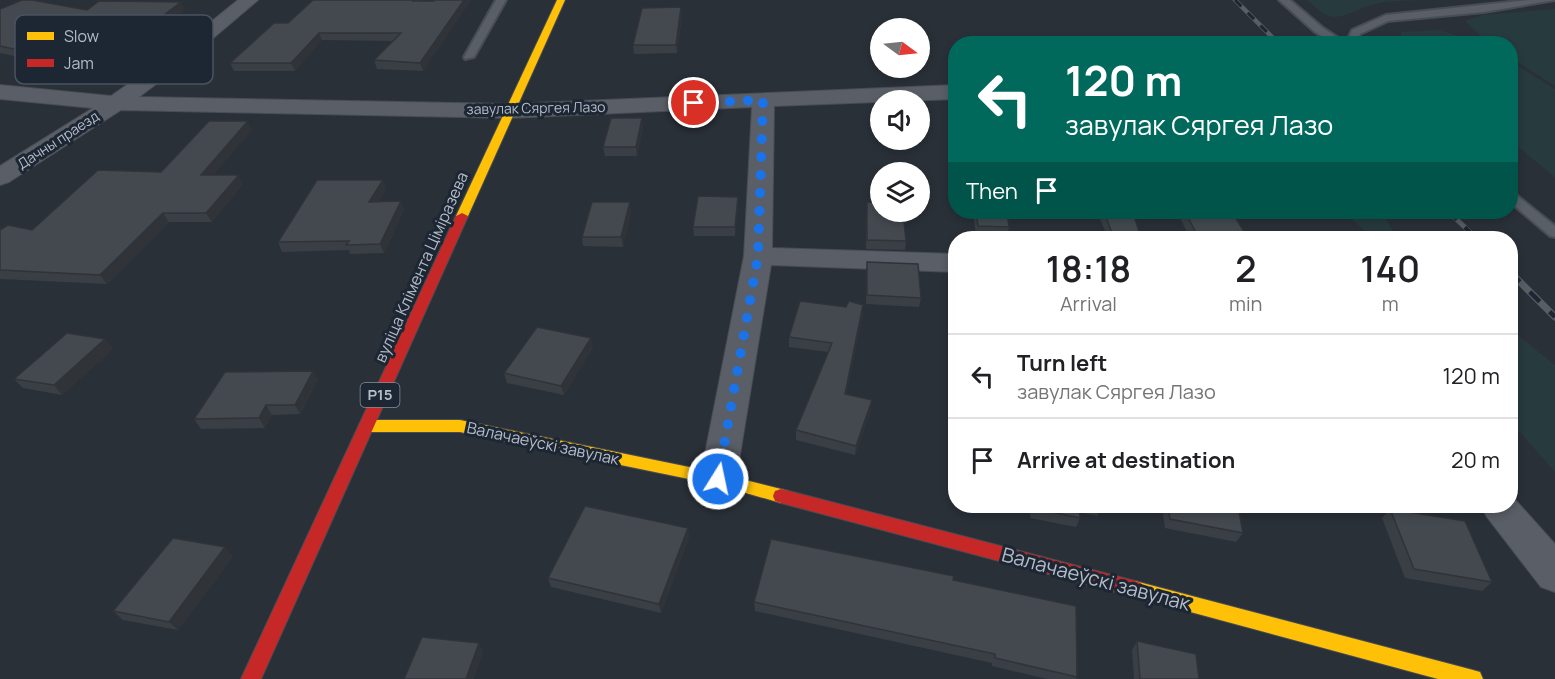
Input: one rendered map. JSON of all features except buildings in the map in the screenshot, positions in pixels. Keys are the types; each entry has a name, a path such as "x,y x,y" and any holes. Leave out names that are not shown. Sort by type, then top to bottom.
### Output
{"main road":[{"name":"вуліца Клімента Ціміразева","path":"251,679 561,0"},
{"name":"Валачаеўскі завулак","path":"366,426 460,426 718,479 1473,679"}],"street":[{"name":"Дачны праезд","path":"213,29 249,0"},
{"name":"Дачны праезд","path":"0,177 142,84"},
{"name":"завулак Сяргея Лазо","path":"0,92 116,103 510,111 948,92"},
{"path":"718,479 758,256 763,100"},
{"path":"758,256 948,263"},
{"path":"1506,513 1555,574"}],"lane":[{"path":"469,57 501,0"},
{"path":"1284,0 1329,36"},
{"path":"1354,36 1356,32 1386,18 1550,0"},
{"path":"1518,201 1555,233"}],"green space":[{"path":"1307,0 1424,0 1377,3 1345,15 1332,17 1317,9"},
{"path":"1555,9 1555,86 1518,62 1518,36 1481,36 1465,21 1483,15"},
{"path":"1439,30 1459,36 1401,36 1401,32"},
{"path":"1518,66 1555,89 1555,177 1518,147"},
{"path":"1352,219 1386,219 1393,231 1365,231"},
{"path":"1518,336 1555,365 1555,472 1518,430"}],"railway":[{"path":"1235,0 1271,36"},
{"path":"1456,219 1469,231"},
{"path":"1518,280 1555,317"}],"traffic: slow":[{"path":"462,216 561,0"},
{"path":"366,426 460,426 718,479 781,496"},
{"path":"1135,589 1473,679"}],"traffic: jam":[{"path":"251,679 462,216"},
{"path":"781,496 1135,589"}],"route":[{"path":"694,103 763,100 758,256 718,479"}]}
